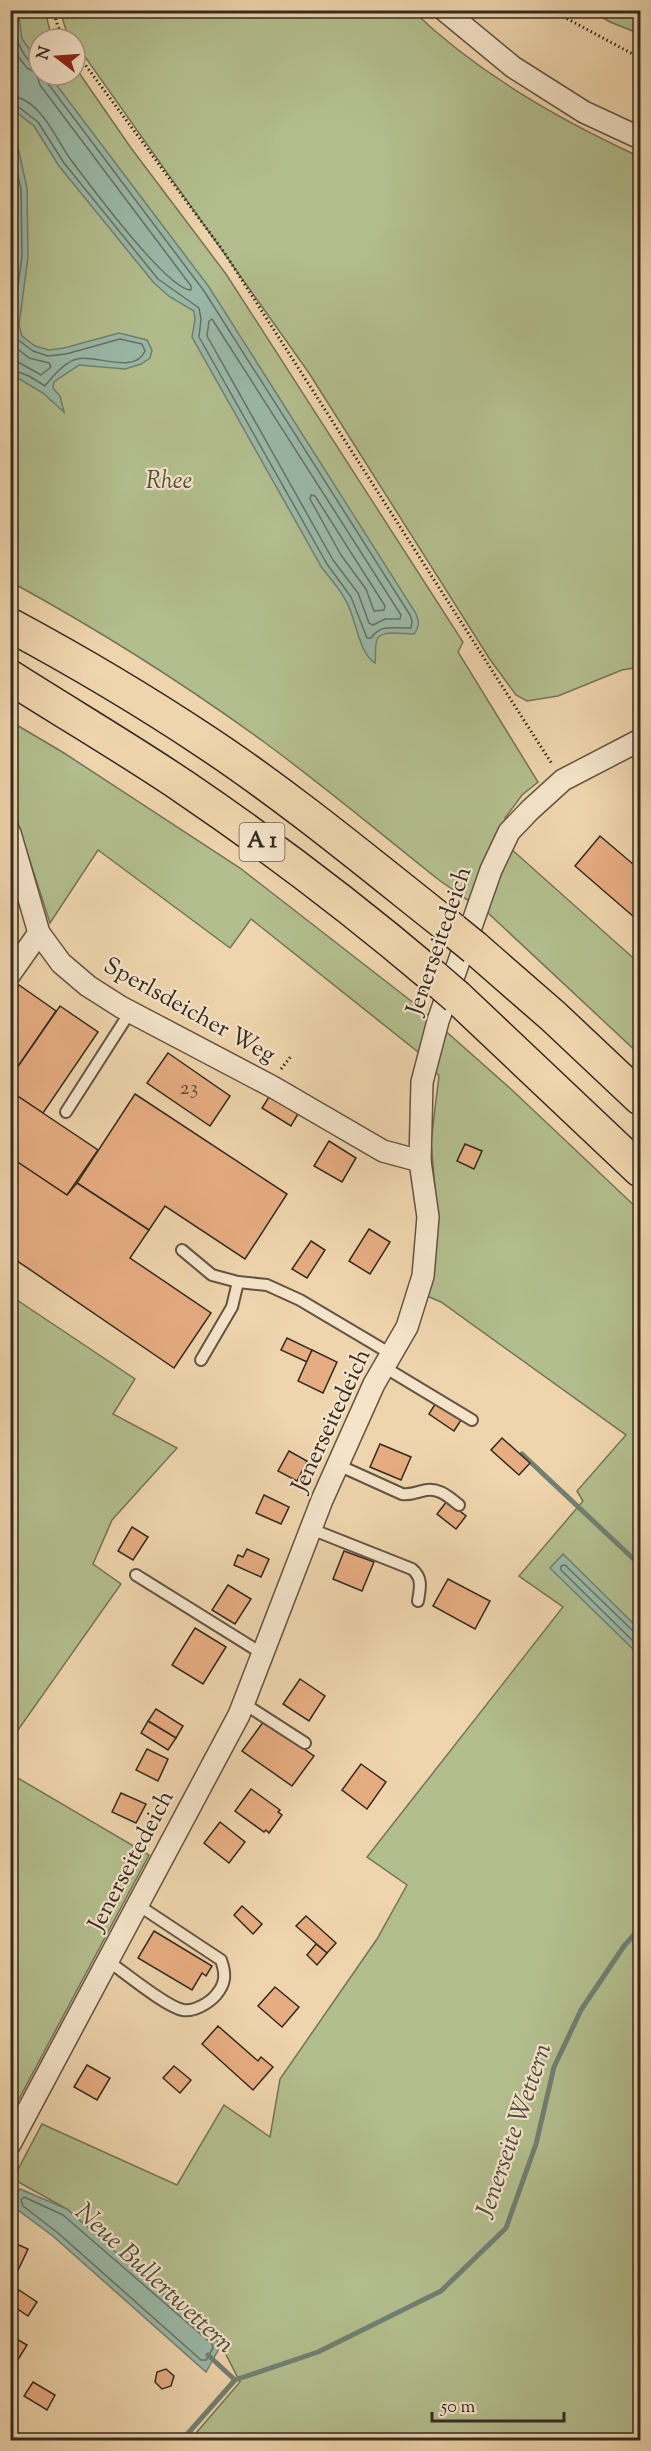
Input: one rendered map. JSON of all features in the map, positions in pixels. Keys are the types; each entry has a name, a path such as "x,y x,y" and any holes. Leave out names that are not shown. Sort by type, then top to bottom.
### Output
{"highway":[{"name":"A 1","path":"10,625 98,675 207,743 336,837 464,939 553,1016 640,1098"},
{"path":"10,677 78,720"},
{"name":"A 1","path":"10,687 78,720 183,786 276,852 376,928 446,988 640,1170"}],"street":[{"path":"444,10 513,67 584,112 640,138"},
{"name":"Jenerseitedeich","path":"10,2144 243,1702 338,1465 387,1360 407,1327 423,1276 428,1217 420,1161 422,1082 438,1022 491,870 509,832 563,780 640,740"},
{"name":"Sperlsdeicher Weg","path":"10,833 39,933 61,963 88,986 129,1011 273,1087 383,1152 420,1161"},
{"path":"10,974 39,933"}],"lane":[{"path":"66,1112 129,1011"},
{"path":"182,1250 212,1275 238,1282 267,1285 300,1300 472,1420"},
{"path":"201,1360 232,1307 238,1282"},
{"path":"338,1465 402,1494 409,1495 425,1489 441,1491 459,1505"},
{"path":"311,1529 412,1569 420,1579 418,1601"},
{"path":"136,1575 263,1654"},
{"path":"243,1702 305,1743"},
{"path":"108,1961 183,2010 199,2007 212,1999 222,1988 226,1974 221,1960 138,1905"}],"path":[{"path":"54,10 58,27"},
{"path":"551,10 640,58"},
{"path":"87,67 224,252 563,780"}],"green space":[{"name":"Rhee","path":"10,11 45,11 49,27 27,27 27,87 87,87 87,84 131,148 226,274 463,642 458,652 538,782 522,795 505,818 506,822 469,901 264,742 203,699 76,619 11,582"},
{"path":"60,11 413,11 438,34 492,75 550,111 640,157 640,667 622,670 558,696 527,701 516,695 489,658 309,373 87,60 87,27 65,27"},
{"path":"592,11 640,11 640,34 610,22"},
{"path":"10,721 64,753 240,868 415,1004 512,1090 640,1211 640,2440 190,2440 240,2382 221,2345 67,2209 13,2179 42,2124 177,2185 224,2105 270,2137 280,2079 377,1939 407,1885 367,1857 563,1607 519,1576 583,1501 577,1491 626,1435 441,1302 427,1296 438,1222 431,1142 439,1076 423,1056 251,919 230,948 98,850 50,923 11,802"},
{"path":"510,848 640,964 640,1055 487,912"},
{"path":"11,1296 135,1379 113,1414 177,1448 112,1520 93,1564 121,1584 11,1740"},
{"path":"11,1774 149,1855 11,2114"}],"water":[{"path":"10,11 18,11 22,39 27,46 27,87 58,87 209,287 415,612 418,623 414,634 391,633 381,635 377,639 375,663 369,658 361,643 349,606 322,568 192,337 194,311 170,297 154,283 59,166 34,126 11,108"},
{"path":"11,116 27,188 28,257 19,325 22,336 35,346 49,350 119,333 147,340 152,350 150,358 141,364 125,369 79,365 54,382 53,388 60,396 64,412 43,393 11,374"},
{"path":"563,1554 640,1630 640,1656 550,1568"},
{"path":"20,2189 67,2209 221,2345 206,2372 54,2237 18,2210 13,2200"}],"building":[{"path":"600,836 640,870 640,909 634,917 575,866"},
{"path":"19,985 56,1011 10,1078 10,997"},
{"path":"60,1006 98,1032 43,1113 10,1091 10,1078"},
{"path":"168,1053 230,1096 210,1126 147,1083"},
{"path":"274,1089 302,1107 291,1126 262,1108"},
{"path":"10,1091 98,1150 67,1195 10,1157"},
{"path":"135,1094 287,1194 245,1259 165,1206 149,1230 77,1183"},
{"path":"329,1141 356,1158 342,1182 314,1166"},
{"path":"465,1144 482,1151 474,1169 457,1161"},
{"path":"10,1157 67,1195 77,1183 149,1230 130,1258 211,1313 174,1368 10,1256"},
{"path":"369,1229 390,1242 370,1274 349,1261"},
{"path":"311,1241 325,1250 307,1278 292,1269"},
{"path":"287,1338 312,1350 307,1362 281,1350"},
{"path":"312,1350 337,1362 323,1393 298,1381"},
{"path":"437,1401 463,1417 454,1431 429,1414"},
{"path":"502,1438 530,1463 519,1475 491,1450"},
{"path":"380,1444 411,1457 401,1480 370,1467"},
{"path":"289,1451 307,1461 297,1481 278,1471"},
{"path":"264,1495 289,1507 281,1524 256,1513"},
{"path":"447,1501 466,1516 456,1529 437,1514"},
{"path":"132,1527 148,1537 133,1560 118,1551"},
{"path":"247,1549 269,1559 261,1577 234,1565 238,1555 243,1557"},
{"path":"344,1551 374,1562 362,1591 333,1579"},
{"path":"448,1579 490,1601 475,1629 433,1606"},
{"path":"228,1585 251,1599 235,1624 212,1610"},
{"path":"195,1628 226,1647 203,1684 172,1665"},
{"path":"300,1679 325,1696 309,1721 283,1704"},
{"path":"156,1709 183,1726 176,1738 148,1721"},
{"path":"148,1721 176,1738 168,1750 141,1733"},
{"path":"264,1721 314,1756 292,1786 242,1751"},
{"path":"147,1749 168,1759 158,1781 136,1770"},
{"path":"361,1764 386,1782 367,1809 342,1790"},
{"path":"251,1789 280,1810 278,1812 282,1815 269,1833 266,1830 264,1832 235,1811"},
{"path":"121,1793 146,1804 136,1823 112,1812"},
{"path":"220,1822 245,1842 229,1863 204,1843"},
{"path":"242,1906 262,1924 253,1934 234,1915"},
{"path":"306,1916 336,1943 327,1953 296,1926"},
{"path":"154,1931 212,1966 206,1976 202,1973 192,1990 138,1958"},
{"path":"316,1944 327,1953 317,1965 307,1955"},
{"path":"275,1987 299,2007 282,2027 258,2006"},
{"path":"218,2026 258,2061 261,2057 273,2067 253,2090 202,2044"},
{"path":"87,2065 110,2078 97,2100 74,2087"},
{"path":"174,2066 191,2080 180,2093 163,2078"},
{"path":"10,2241 28,2249 12,2283 10,2282"},
{"path":"19,2290 37,2302 28,2316 10,2304"},
{"path":"10,2335 27,2345 11,2371 10,2371"},
{"path":"166,2369 174,2376 171,2386 162,2389 155,2382 157,2372"},
{"path":"33,2382 55,2395 47,2410 24,2396"}],"waterway":[{"path":"522,1454 640,1565"},
{"name":"Jenerseite Wettern","path":"182,2440 235,2380 318,2352 441,2291 506,2228 536,2144 554,2067 581,2010 624,1946 640,1928"},
{"name":"Neue Bullertwettern","path":"208,2355 235,2380"}]}
